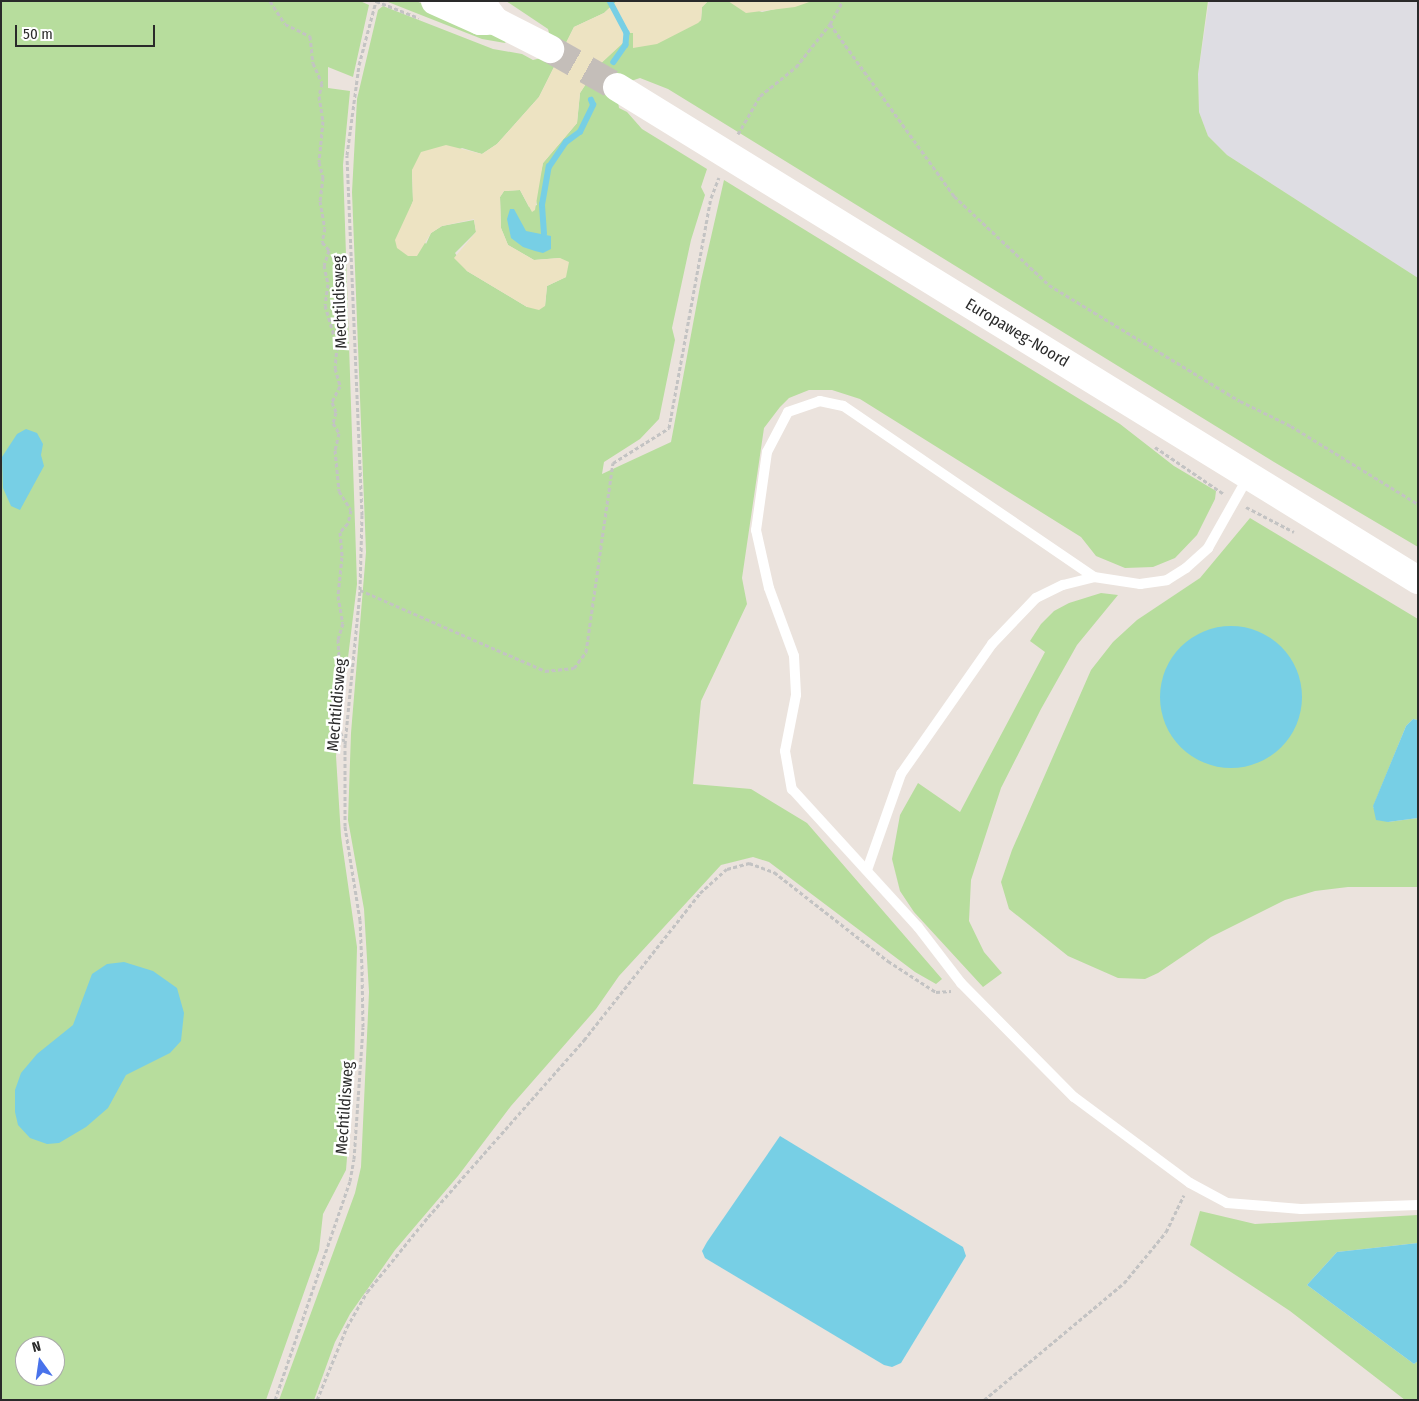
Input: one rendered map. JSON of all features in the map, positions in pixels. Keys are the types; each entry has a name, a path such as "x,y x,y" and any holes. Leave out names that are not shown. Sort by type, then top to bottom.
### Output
{"street":[{"path":"435,1 480,21 496,20"},
{"path":"471,1 486,9 496,20 550,49"},
{"name":"Europaweg-Noord","path":"617,87 728,154 849,232 1418,580"}],"lane":[{"path":"1094,577 843,406 820,401 788,412 767,452 756,530 770,588 794,656 796,695 785,751 792,789 867,870 961,983 1074,1097 1190,1183 1227,1203 1301,1209 1418,1205"},
{"path":"867,870 901,774 992,644 1036,598 1063,585 1094,577 1140,584 1167,580 1186,568 1208,548 1249,476"}],"path":[{"path":"270,1 284,24 310,36 313,63 322,83 319,96 323,121 319,162 323,177 320,202 325,228 322,239 328,250 324,265 328,284 325,305 337,346 335,368 340,386 332,402 336,412 334,423 339,433 336,450 339,491 351,510 350,517 340,532 342,557 338,596 343,623 338,639 340,673 334,714 345,744"},
{"name":"Mechtildisweg","path":"275,1400 350,1181 354,1159 363,1028 362,969 360,920 345,826 345,744 360,590 362,514 348,155 358,73 376,1"},
{"path":"360,590 545,671 574,668 586,652 613,462 669,428 711,198 728,154 760,96 796,67 830,24 843,1"},
{"path":"830,24 954,196 1049,285 1231,396 1291,426 1418,504"},
{"path":"317,1400 347,1327 367,1292 428,1216 584,1040 700,893 727,869 749,863 774,872 888,961 936,992 949,992 961,983"},
{"path":"984,1400 1124,1283 1166,1232 1190,1183"}],"shaded area":[{"path":"1209,1 1418,1 1418,278 1227,155 1208,136 1199,112 1198,74"}],"green space":[{"path":"1,1 360,1 369,5 353,77 328,67 328,88 350,91 343,165 357,584 336,756 341,836 357,947 354,1071 346,1170 323,1214 319,1250 266,1400 1,1400"},
{"path":"416,1 507,40 505,43 482,39 388,2"},
{"path":"506,1 617,1 604,13 574,27 539,97 497,144 482,154 462,148 412,170 413,201 408,215 426,244 431,233 442,226 474,220 476,232 455,253 467,271 527,307 545,306 547,286 566,277 560,258 534,260 508,245 501,228 500,197 504,191 520,190 529,207 537,205 535,196 543,163 577,123 580,93 597,67 622,43 626,33 633,33 633,37 680,31 701,20 702,7 708,1 728,1 762,12 812,1 1208,1 1198,74 1199,112 1208,136 1227,155 1418,278 1418,547 1274,462 668,89 640,78 628,82 618,101 619,108 627,112 642,129 707,169 701,187 705,195 691,240 672,328 675,340 659,419 640,439 604,462 602,474 671,442 701,281 724,180 1120,424 1174,466 1216,491 1215,499 1197,535 1175,558 1153,567 1125,568 1096,556 1081,537 860,399 832,390 809,390 789,398 764,428 742,578 747,604 701,701 693,784 751,789 807,823 942,979 936,984 915,972 769,862 753,857 721,865 619,976 596,1009 511,1106 458,1176 395,1250 350,1314 335,1342 314,1400 279,1400 355,1193 361,1167 369,992 364,909 348,820 351,733 366,552 352,192 357,99 378,10 383,6 493,49 522,54 533,60 541,58 551,41 548,29"},
{"path":"1250,518 1418,619 1418,720 1413,719 1406,726 1373,807 1388,822 1418,818 1418,887 1348,887 1315,891 1285,900 1211,937 1158,973 1145,979 1118,978 1068,956 1009,909 1001,882 1012,850 1091,670 1113,642 1137,620 1200,578"},
{"path":"1101,593 1118,595 1077,645 1041,709 1001,788 971,880 969,921 984,952 1002,973 983,987 914,912 900,891 892,859 900,815 918,783 960,812 1045,652 1030,641 1041,624 1054,611 1069,603"},
{"path":"1200,1211 1255,1224 1418,1215 1418,1243 1337,1252 1307,1285 1414,1364 1418,1361 1418,1400 1405,1400 1290,1311 1190,1245"}],"sand":[{"path":"617,1 708,1 702,7 701,20 698,23 657,44 633,48 633,33 626,33 623,43 597,67 580,93 577,123 543,163 535,210 532,212 520,190 504,191 500,197 501,228 508,245 534,260 560,258 569,262 566,277 547,286 545,306 539,310 527,307 467,271 454,258 476,232 474,219 442,226 431,233 417,256 408,256 397,248 395,240 413,201 412,170 421,152 446,145 482,154 497,144 539,97 574,27 604,13"},
{"path":"728,1 812,1 795,7 746,13"}],"water":[{"path":"510,209 514,209 526,231 551,236 551,249 543,253 535,251 523,247 511,238 507,219"},
{"path":"26,429 37,433 43,444 41,455 44,466 20,510 11,506 3,488 2,457 17,434"},
{"path":"1231,626 1258,632 1270,638 1281,647 1290,658 1296,670 1302,697 1296,724 1290,736 1281,747 1270,756 1258,762 1231,768 1204,762 1192,756 1181,747 1172,736 1166,724 1160,697 1166,670 1172,658 1181,647 1192,638 1204,632"},
{"path":"1413,719 1418,720 1418,818 1388,822 1376,820 1373,806 1406,726"},
{"path":"124,962 153,971 177,988 184,1013 181,1041 170,1053 126,1075 108,1108 86,1127 59,1143 47,1144 30,1138 18,1125 15,1112 15,1090 21,1073 37,1054 73,1025 92,974 107,964"},
{"path":"780,1136 963,1247 966,1256 901,1363 892,1367 884,1365 705,1258 702,1251 707,1242"},
{"path":"1418,1243 1418,1361 1414,1364 1307,1285 1337,1252"}],"waterway":[{"path":"610,1 627,33 626,45 614,62"},
{"path":"544,234 542,205 549,167 566,142 580,132 593,105 591,100"}],"tunnel":[{"path":"550,49 617,87"}]}
